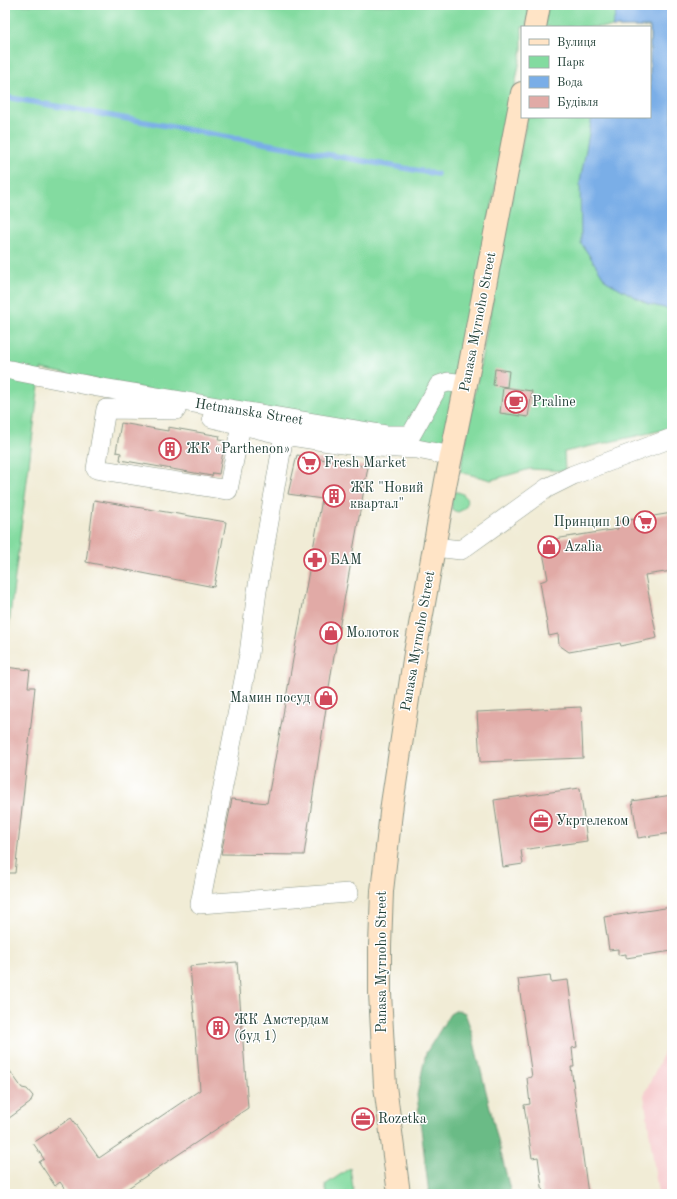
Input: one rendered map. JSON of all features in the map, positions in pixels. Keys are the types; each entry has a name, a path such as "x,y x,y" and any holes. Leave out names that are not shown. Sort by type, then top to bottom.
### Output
{"main road":[{"path":"535,26 539,5"},
{"name":"Panasa Myrnoho Street","path":"399,1194 384,1086 380,946 382,891 392,804 434,547 521,99"}],"street":[{"name":"Hetmanska Street","path":"5,369 97,387 387,435 411,435 439,385 448,382 466,384"},
{"path":"242,425 228,490 96,469 106,409 182,410 284,435 356,446 417,449 452,456"},
{"path":"284,435 257,591 249,654 200,904 349,893"},
{"path":"434,547 461,550 547,488 573,475 672,438"}],"shaded area":[{"path":"672,1035 672,1194 658,1194 644,1095"}],"green space":[{"path":"5,5 530,5 526,26 521,26 521,54 445,446 41,369 5,656"},
{"path":"548,5 672,5 672,428 564,452 565,471 530,469 491,480 460,472 527,118 651,118 651,26 544,26"},
{"path":"459,492 464,495 467,500 464,509 458,512 452,510 451,494"},
{"path":"457,1010 465,1013 471,1030 511,1194 429,1194 417,1095 426,1053 450,1014"},
{"path":"350,1168 354,1194 327,1194 325,1185"}],"water":[{"path":"618,5 672,5 672,310 648,304 606,281 581,243 580,182 592,118 651,118 651,26 612,26"}],"building":[{"path":"495,369 509,371 507,387 493,385"},
{"name":"Praline","path":"503,387 532,391 528,417 500,413"},
{"name":"ЖК «Parthenon»","path":"121,423 168,431 168,427 220,436 219,440 225,441 219,474 213,473 212,476 120,460 121,453 116,452"},
{"path":"297,455 368,467 332,668 304,855 221,854 232,799 267,803 322,499 288,494"},
{"path":"94,500 226,522 214,587 86,562"},
{"path":"672,513 672,571 645,575 657,638 621,646 620,643 569,652 559,645 558,634 549,636 540,582 548,579 542,547 548,540 618,529 617,522"},
{"path":"5,667 30,670 28,687 35,687 15,873 5,873"},
{"path":"581,707 583,758 480,762 477,712"},
{"path":"580,788 587,841 521,850 523,864 503,867 494,800"},
{"path":"672,795 672,833 638,838 632,801"},
{"path":"672,907 672,951 626,958 626,954 618,955 618,949 609,950 604,917"},
{"path":"237,962 248,1108 119,1194 69,1194 60,1182 55,1186 39,1162 44,1159 33,1143 71,1118 99,1158 200,1090 190,966"},
{"path":"550,975 551,982 568,980 577,1047 572,1048 574,1067 571,1067 588,1194 543,1194 538,1157 532,1158 524,1105 530,1104 527,1078 532,1077 518,979"},
{"path":"5,1064 22,1088 27,1089 33,1096 30,1103 5,1121"}],"waterway":[{"path":"5,97 437,174"}],"place":[{"name":"Praline","path":"516,402"},
{"name":"ЖК «Parthenon»","path":"170,449"},
{"name":"Fresh Market","path":"309,463"},
{"name":"ЖК \"Новий квартал\"","path":"334,496"},
{"name":"Принцип 10","path":"645,522"},
{"name":"Azalia","path":"549,547"},
{"name":"БАМ","path":"315,560"},
{"name":"Молоток","path":"331,633"},
{"name":"Мамин посуд","path":"326,698"},
{"name":"Укртелеком","path":"541,821"},
{"name":"ЖК Амстердам (буд 1)","path":"218,1028"},
{"name":"Rozetka","path":"363,1119"}]}
